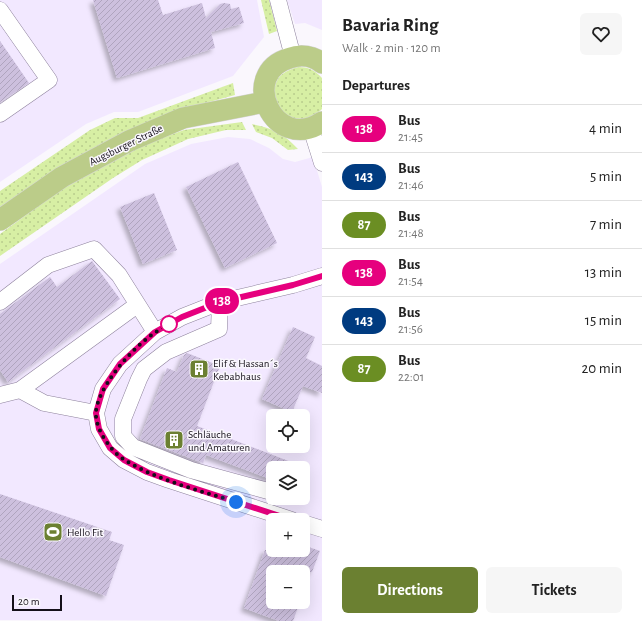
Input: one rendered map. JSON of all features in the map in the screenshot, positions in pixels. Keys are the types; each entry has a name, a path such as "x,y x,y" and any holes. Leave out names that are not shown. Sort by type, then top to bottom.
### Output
{"main road":[{"path":"316,125 302,129 292,128 275,119 265,102 264,87 269,73 279,63 293,57 306,56 322,63"},
{"name":"Augsburger Straße","path":"0,220 62,176 129,141 183,118 265,102"}],"street":[{"path":"278,0 293,57"},
{"path":"0,10 49,80 0,114"},
{"path":"316,125 322,162"},
{"path":"0,302 48,265 94,249 118,275 155,332"},
{"path":"270,513 174,482 147,472 124,460 110,448 99,429 96,413 103,389 120,364 155,332 182,317 220,302 293,285 322,276"},
{"path":"220,302 219,329 166,352 144,369 123,419 123,436 133,448 190,470 266,490"},
{"path":"0,395 20,390 137,305"},
{"path":"120,364 139,379"},
{"path":"20,390 44,403 96,413"},
{"path":"310,526 322,530"}],"shaded area":[{"path":"0,0 257,0 264,37 233,76 138,112 114,112 86,124 0,182"},
{"path":"287,0 322,0 322,30 305,23 295,24"},
{"path":"228,137 250,139 269,148 283,159 295,162 313,157 322,187 322,621 0,620 0,264 145,164 191,144"}],"green space":[{"path":"261,0 269,0 277,31 269,34"},
{"path":"298,67 311,70 322,78 322,109 314,116 304,119 289,116 278,108 274,92 279,77 287,71"},
{"path":"233,83 235,95 180,110 0,211 0,191 90,130 115,118 138,118"},
{"path":"242,122 246,130 226,130 188,139 142,160 113,178 0,256 0,234 67,185 131,149 184,130"},
{"path":"252,124 278,132 298,149 288,150 272,138 256,132"}],"building":[{"path":"93,0 158,0 163,15 202,3 206,18 220,4 224,3 230,4 231,9 239,7 244,23 211,32 215,48 117,78"},
{"path":"0,41 29,83 0,102"},
{"path":"238,162 277,243 225,268 186,187"},
{"path":"154,193 177,250 143,264 120,207"},
{"path":"92,261 120,299 8,382 0,370 0,314 50,277 57,287"},
{"path":"293,327 315,337 306,358 322,366 322,393 303,386 293,409 285,409 262,399"},
{"path":"187,353 220,366 197,426 288,461 266,461 266,477 206,455 203,463 140,439 167,368 177,372 184,355"},
{"path":"0,494 112,532 109,540 124,545 106,596 0,557"},
{"path":"310,547 320,551 312,572 310,572 310,565 266,565 266,609 297,609 293,621 279,621 244,608 265,550 266,557 310,557"}],"bus line":[{"name":"138","path":"270,513 179,484 147,472 124,460 110,448 99,429 96,413 103,389 120,364 155,332 182,317 220,302 293,285 322,276"}],"place":[{"name":"Elif & Hassan´s Kebabhaus","path":"199,369"},
{"name":"Schläuche und Amaturen","path":"174,440"},
{"name":"Hello Fit","path":"53,532"}],"route":[{"path":"169,324 155,332 120,364 103,389 96,413 99,429 110,448 124,460 147,472 179,484 236,502"}]}
